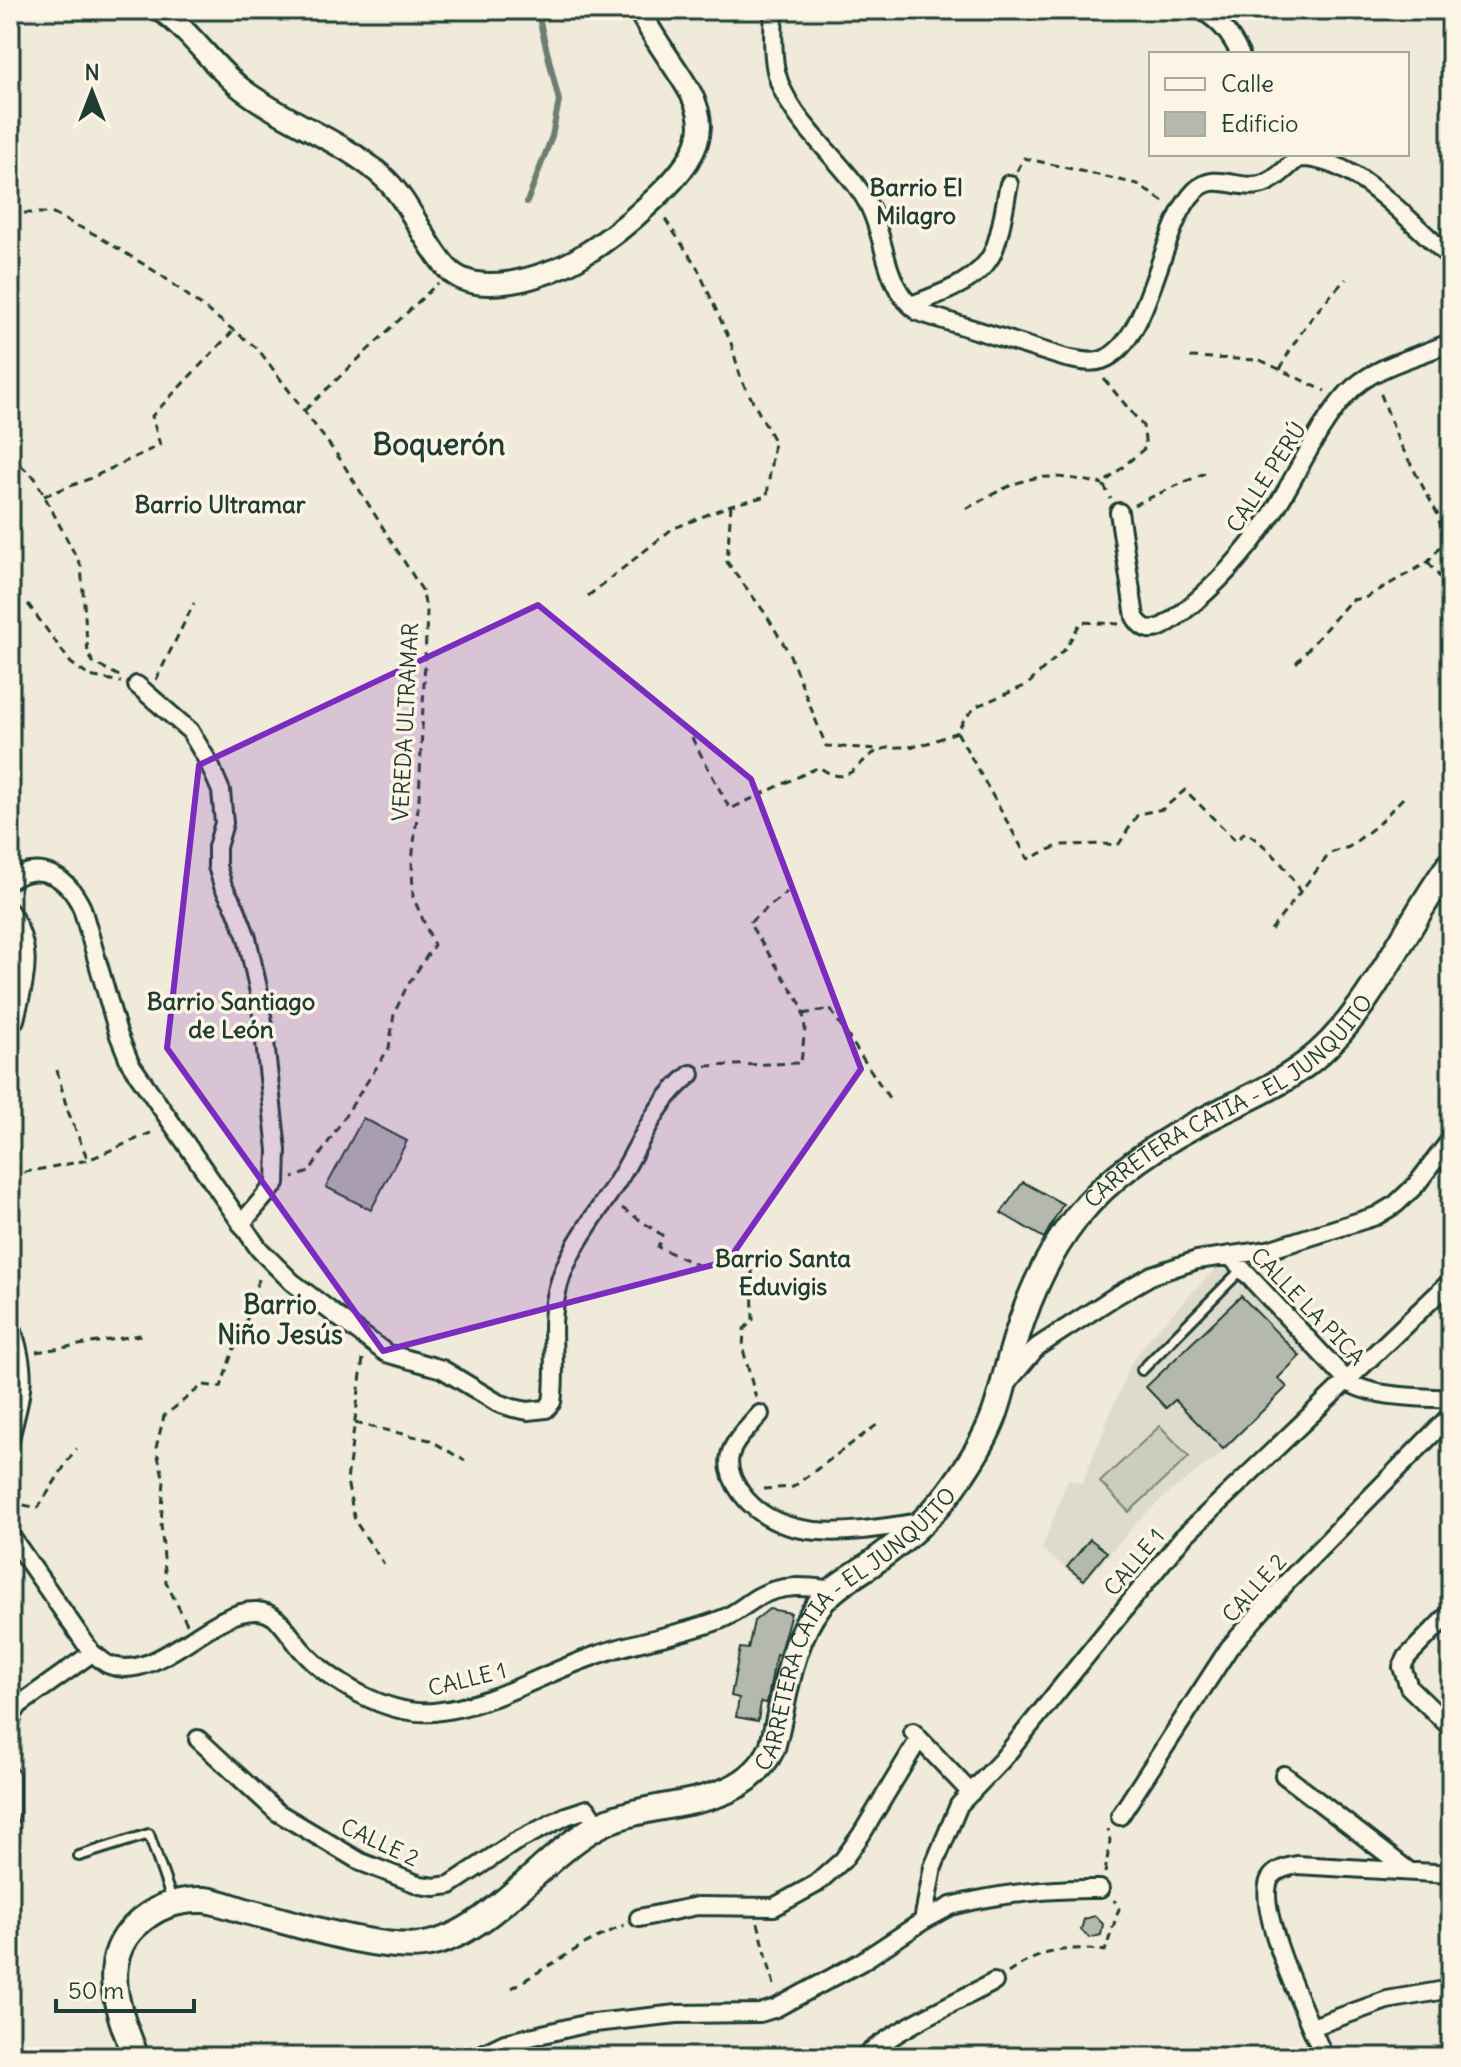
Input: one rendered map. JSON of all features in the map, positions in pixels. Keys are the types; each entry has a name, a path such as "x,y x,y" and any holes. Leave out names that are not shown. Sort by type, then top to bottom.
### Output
{"main road":[{"name":"CARRETERA CATIA - EL JUNQUITO","path":"136,2057 115,1995 113,1970 117,1949 147,1914 173,1903 207,1900 370,1941 423,1945 441,1941 466,1929 523,1886 572,1843 598,1826 627,1815 706,1799 752,1776 766,1761 772,1748 795,1652 819,1605 910,1535 953,1487 975,1453 992,1422 1024,1309 1050,1255 1078,1215 1143,1158 1180,1134 1274,1085 1307,1064 1327,1045 1368,993 1451,863"}],"street":[{"path":"160,10 182,28 216,68 244,90 359,158 382,176 398,194 450,271 469,282 486,284 503,284 544,273 576,259 623,228 653,201 696,150 701,136 699,109 639,10"},
{"path":"774,10 777,73 784,92 797,113 866,199 875,217 893,278 902,296 918,312 977,332 1090,362 1103,360 1125,341 1160,269 1180,213 1197,188 1211,181 1260,185 1271,181 1288,159 1309,158 1342,168 1371,188 1451,258"},
{"path":"1201,10 1228,31 1239,52"},
{"path":"911,305 953,289 987,263 994,249 1009,184"},
{"name":"CALLE PERÚ","path":"1140,625 1150,630 1162,629 1206,593 1243,553 1270,517 1313,442 1343,400 1364,378 1451,342"},
{"path":"1119,512 1135,617 1140,625"},
{"path":"143,690 190,731 221,791 224,823 217,847 217,866 247,938 260,997 277,1150 276,1183 241,1224"},
{"path":"10,880 19,874 50,874 64,880 74,892 82,908 130,1063 268,1260 292,1282 345,1320 366,1341 386,1353 442,1369 498,1403 528,1411 546,1409 552,1402 557,1291 571,1258 661,1103 673,1088 691,1074"},
{"path":"10,912 26,943 26,976 15,1020 10,1019"},
{"path":"1002,1388 1037,1347 1114,1297 1177,1264 1268,1250 1376,1216 1396,1204 1416,1185 1451,1139"},
{"name":"CALLE LA PICA","path":"1229,1255 1348,1382 1365,1389 1401,1395 1451,1399"},
{"name":"CALLE 1","path":"923,1921 937,1856 959,1805 1002,1760 1182,1538 1451,1281"},
{"path":"10,1322 23,1373 10,1439"},
{"path":"760,1414 731,1449 728,1460 739,1490 753,1508 769,1519 800,1529 865,1529 923,1522"},
{"name":"CALLE 2","path":"1120,1816 1229,1648 1288,1581 1451,1415"},
{"path":"10,1535 92,1653 19,1705 11,1717"},
{"name":"CALLE 1","path":"92,1653 108,1665 128,1667 146,1663 222,1620 258,1611 271,1614 283,1624 302,1650 353,1689 391,1706 418,1713 437,1712 465,1707 516,1690 597,1655 723,1619 777,1588 795,1586 835,1590"},
{"path":"1451,1612 1407,1657 1402,1673 1409,1687 1451,1728"},
{"path":"639,1918 697,1906 774,1907 816,1884 843,1860 861,1835 916,1735 971,1793"},
{"name":"CALLE 2","path":"198,1739 277,1812 361,1862 420,1885 450,1885 515,1842 587,1809 598,1826"},
{"path":"1284,1775 1409,1871"},
{"path":"10,1776 10,1816"},
{"path":"1324,2057 1267,1909 1266,1895 1272,1876 1297,1865 1451,1874"},
{"path":"476,2057 505,2043 585,2024 677,2014 760,2013 781,2006 861,1962 951,1906 1063,1888 1100,1889"},
{"path":"863,2057 906,2029 994,1982"},
{"path":"1312,2027 1387,2000 1451,1989"}],"lane":[{"path":"1142,1370 1242,1269"},
{"path":"79,1856 149,1834 173,1903"}],"path":[{"path":"1009,184 1024,158 1137,184 1180,213"},
{"path":"588,596 672,529 731,505 767,496 774,441 741,379 731,343 697,267 653,201"},
{"name":"VEREDA ULTRAMAR","path":"10,213 51,213 96,235 161,275 258,349 340,459 422,590 427,612 419,799 412,861 413,897 434,945 406,988 394,1014 389,1048 309,1172 276,1183"},
{"path":"305,410 450,271"},
{"path":"1280,370 1290,347 1346,279"},
{"path":"44,496 89,479 160,445 152,416 233,331"},
{"path":"1190,357 1260,360 1343,400"},
{"path":"966,509 1000,489 1043,475 1103,484 1146,447 1143,426 1090,362"},
{"path":"1296,663 1351,600 1365,598 1428,562 1444,542 1438,515 1398,440 1373,374"},
{"path":"10,456 35,478 81,566 88,654 93,662 143,690"},
{"path":"1103,484 1119,512 1207,472"},
{"path":"731,505 727,562 765,613 789,653 826,746 880,749 915,746 957,732 977,706 1027,685 1065,649 1081,622 1140,625"},
{"path":"1428,562 1451,591"},
{"path":"143,690 194,603"},
{"path":"28,604 71,663 89,676 143,690"},
{"path":"957,732 1028,859 1060,845 1119,844 1138,814 1163,809 1185,790 1236,841 1245,832 1263,843 1287,868 1300,892"},
{"path":"692,738 730,809 819,767 829,774 844,776 857,770 880,749"},
{"path":"1271,930 1330,853 1349,847 1376,826 1406,795"},
{"path":"691,1074 709,1064 801,1063 805,1028 802,1006 749,923 787,892"},
{"path":"803,1014 830,1009 891,1101"},
{"path":"57,1070 67,1109 88,1160"},
{"path":"10,1175 88,1160 173,1124"},
{"path":"607,1197 662,1235 658,1247 704,1268 719,1258 752,1266 753,1320 744,1329 743,1349 760,1414"},
{"path":"195,1638 166,1582 161,1523 164,1480 156,1448 164,1416 203,1385 221,1387 268,1260"},
{"path":"20,1355 141,1335"},
{"path":"366,1341 347,1481 355,1521 384,1564"},
{"path":"355,1423 430,1440 465,1461"},
{"path":"739,1490 793,1487 878,1424"},
{"path":"10,1502 38,1508 76,1448"},
{"path":"994,1982 1020,1965 1056,1950 1080,1947 1105,1951 1119,1909 1111,1895 1100,1889 1109,1862 1108,1826 1120,1816"},
{"path":"755,1907 769,1975 781,2006"},
{"path":"512,1988 588,1942 639,1918"}],"highlighted area":[{"path":"538,605 751,779 861,1069 728,1261 383,1351 167,1048 199,765"}],"shaded area":[{"path":"1225,1262 1307,1351 1279,1377 1288,1387 1223,1452 1144,1515 1083,1583 1042,1549 1068,1479 1082,1484 1130,1365 1151,1336"},
{"path":"1160,1426 1189,1457 1129,1512 1100,1482"}],"building":[{"path":"363,1118 407,1141 371,1210 326,1187"},
{"path":"1023,1182 1063,1204 1044,1238 1001,1213"},
{"path":"1241,1296 1300,1356 1278,1378 1287,1387 1223,1449 1175,1400 1166,1408 1146,1387"},
{"path":"1090,1539 1107,1552 1084,1580 1067,1567"},
{"path":"769,1609 791,1613 779,1655 776,1654 767,1703 761,1702 758,1721 736,1717 739,1698 731,1696 740,1648 748,1649 754,1621"},
{"path":"1095,1916 1103,1924 1101,1935 1090,1938 1081,1930 1084,1919"}],"waterway":[{"path":"527,202 552,136 559,101 537,10"}],"district":[{"name":"Barrio El Milagro","path":"916,201"},
{"name":"Boquerón","path":"439,444"},
{"name":"Barrio Ultramar","path":"220,504"},
{"name":"Barrio Santiago de León","path":"231,1015"},
{"name":"Barrio Santa Eduvigis","path":"783,1272"},
{"name":"Barrio Niño Jesús","path":"280,1319"}]}
